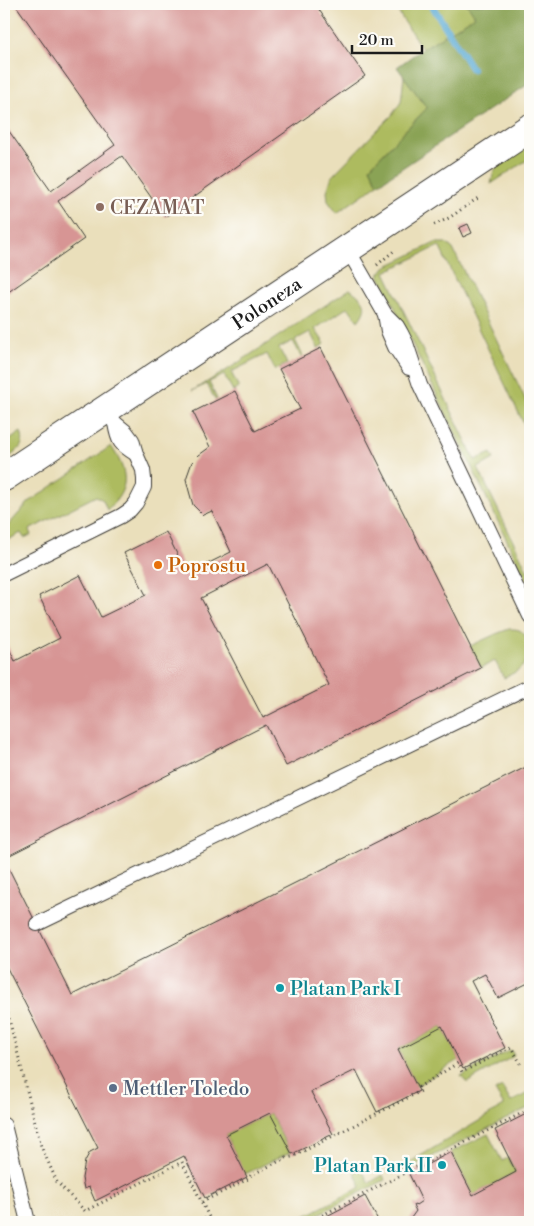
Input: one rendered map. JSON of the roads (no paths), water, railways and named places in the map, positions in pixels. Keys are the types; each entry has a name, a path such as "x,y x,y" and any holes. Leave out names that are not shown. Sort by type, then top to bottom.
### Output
{"street":[{"name":"Poloneza","path":"4,477 110,417 348,250 530,128"}],"lane":[{"path":"348,250 385,314 388,331 395,347 420,385 530,616"},
{"path":"4,574 121,516 130,510 136,502 144,487 143,470 136,454 123,446 117,437 110,417"},
{"path":"37,924 530,686"},
{"path":"4,1125 28,1222"}],"waterway":[{"path":"431,4 472,69"}],"place":[{"name":"CEZAMAT","path":"100,207"},
{"name":"Poprostu","path":"158,565"},
{"name":"Platan Park I","path":"280,988"},
{"name":"Mettler Toledo","path":"113,1088"},
{"name":"Platan Park II","path":"442,1165"}]}
